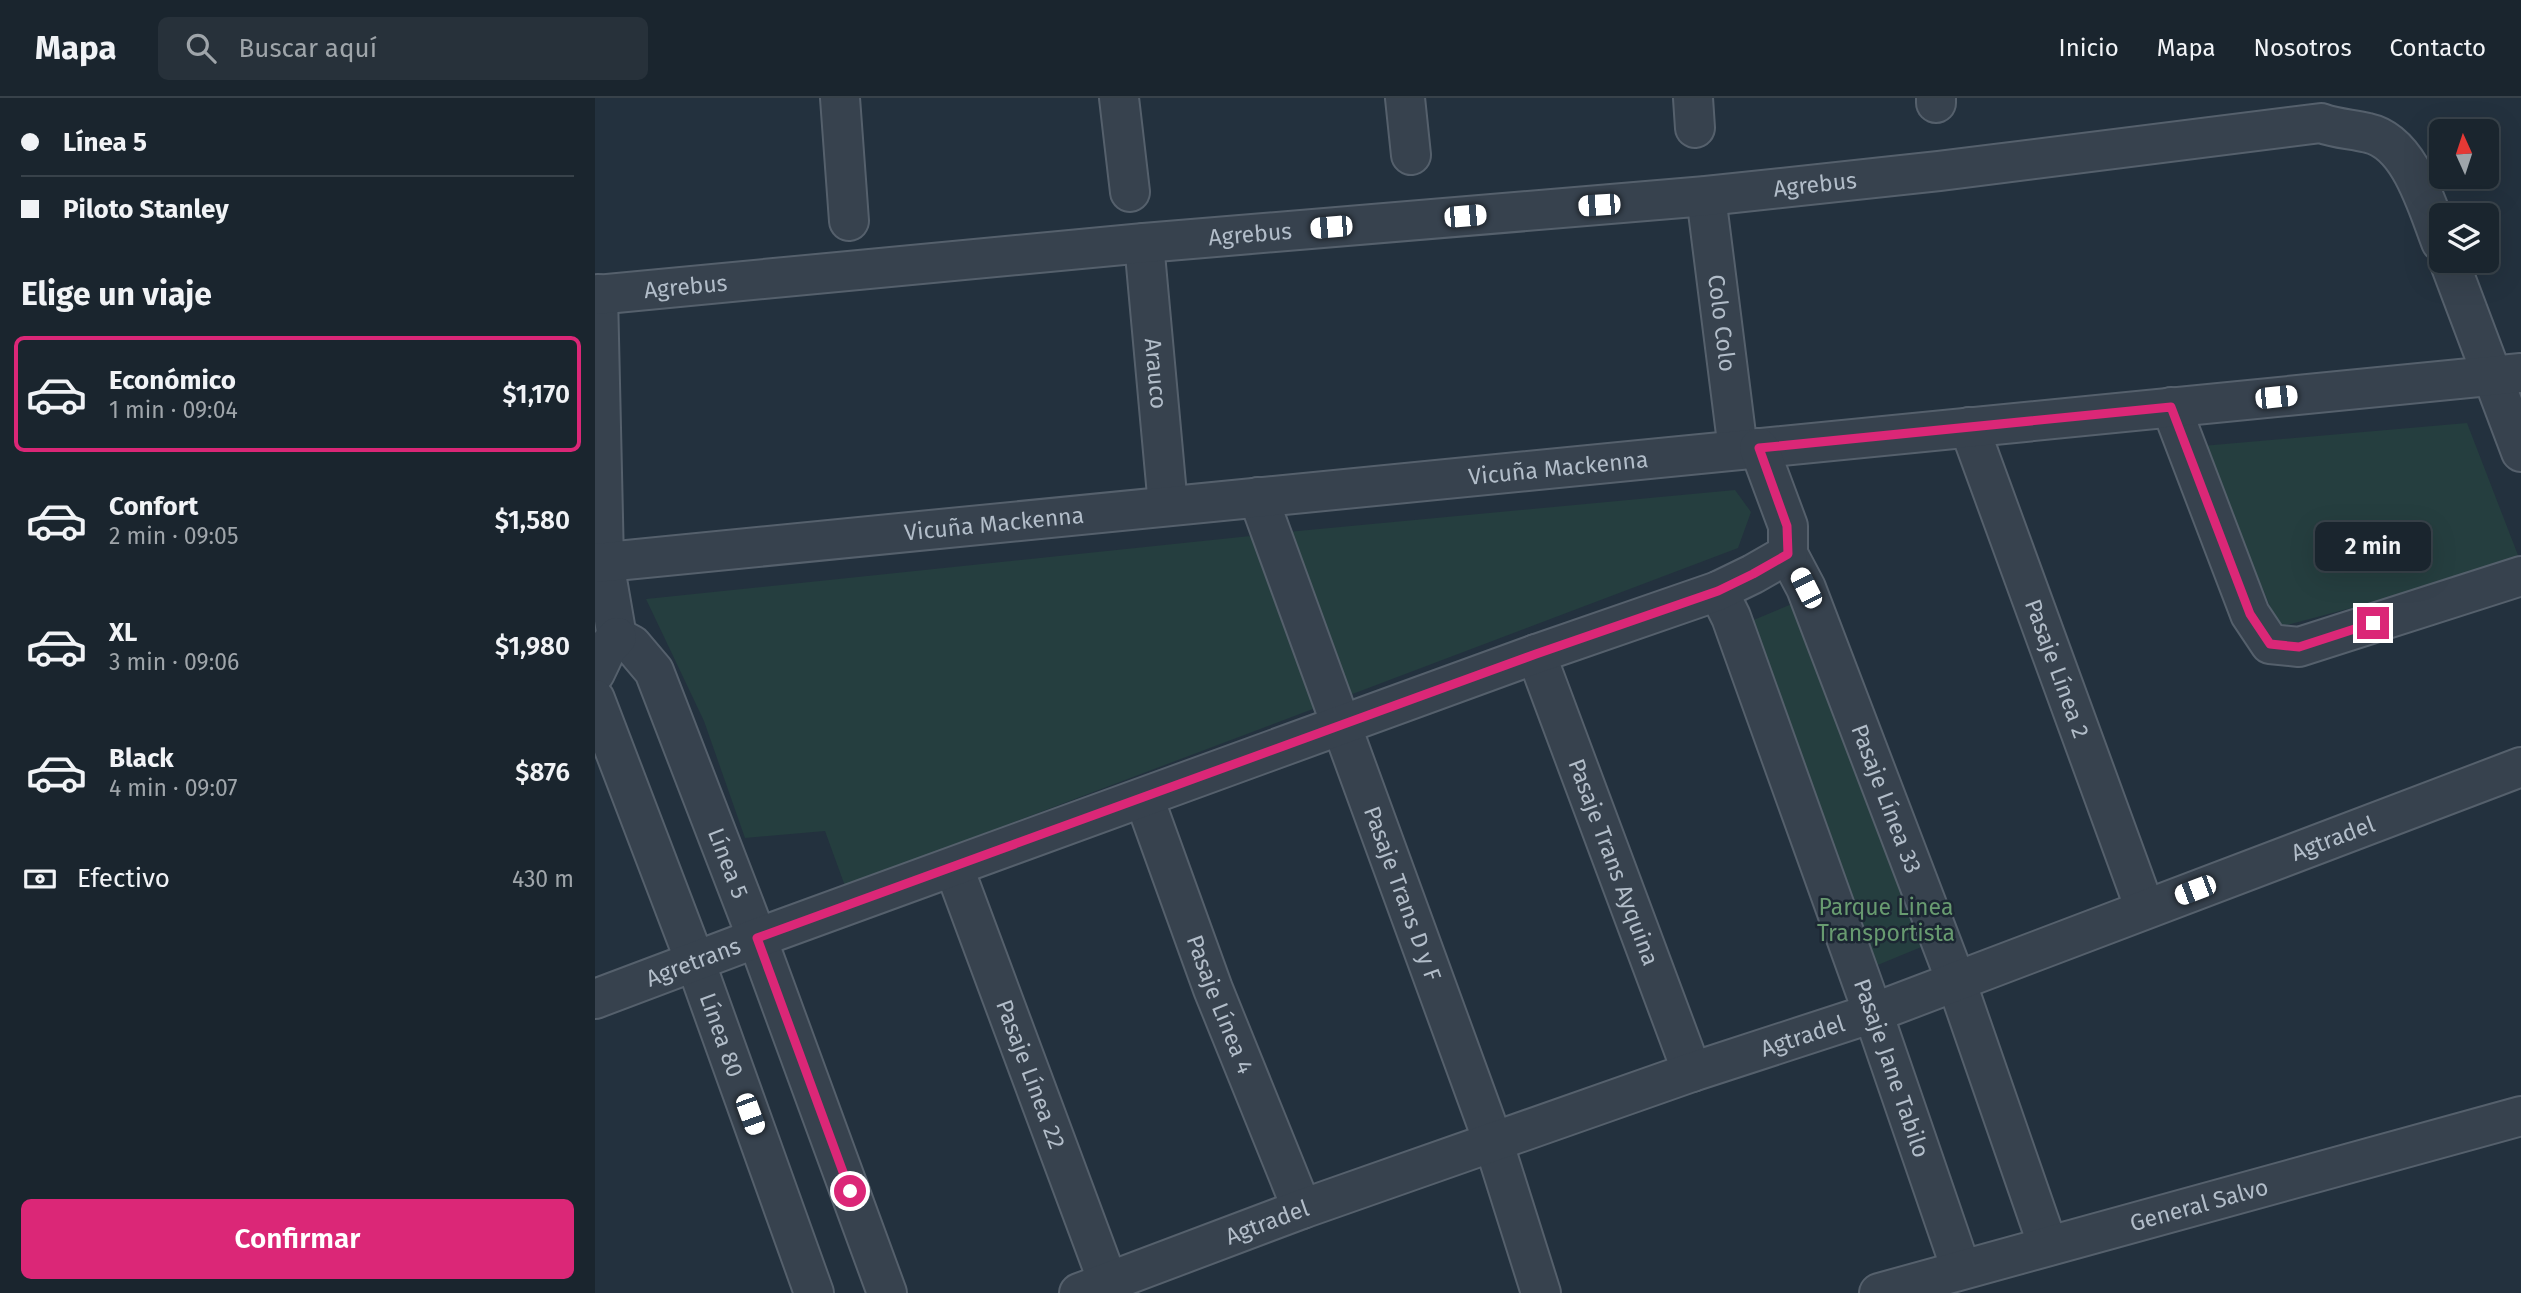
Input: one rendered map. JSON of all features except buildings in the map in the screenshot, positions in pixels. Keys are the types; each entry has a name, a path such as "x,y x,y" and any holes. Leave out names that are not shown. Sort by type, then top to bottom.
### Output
{"street":[{"path":"840,98 849,221"},
{"path":"1119,98 1130,191"},
{"path":"1405,98 1411,155"},
{"path":"2313,110 2337,129 2370,133 2396,147 2429,211"},
{"name":"Agrebus","path":"596,295 1144,243 1706,196 1939,171 2313,110"},
{"name":"Colo Colo","path":"1706,196 1748,449"},
{"name":"Arauco","path":"1144,243 1168,506"},
{"path":"2455,273 2507,374 2521,452"},
{"path":"595,673 607,649 617,637 599,563 596,295"},
{"name":"Vicuña Mackenna","path":"599,563 2507,374"},
{"path":"2171,407 2250,614 2270,644 2299,647 2521,576"},
{"name":"Pasaje Línea 2","path":"1969,427 2145,909"},
{"path":"1748,449 1787,526 1788,554"},
{"name":"Pasaje Trans D y F","path":"1258,497 1494,1144 1541,1293"},
{"name":"Agretrans","path":"595,999 1536,654 1718,591 1788,554"},
{"name":"Pasaje Línea 33","path":"1788,554 1806,588 1956,981 2048,1246"},
{"name":"Pasaje Jane Tabilo","path":"1718,591 1731,617 1873,1013 1961,1269"},
{"name":"Línea 5","path":"617,637 632,645 654,671 757,938 887,1293"},
{"name":"Pasaje Trans Ayquina","path":"1536,654 1692,1072"},
{"name":"Línea 80","path":"595,699 695,961 814,1293"},
{"name":"Agtradel","path":"1093,1287 1302,1209 1494,1144 1692,1072 1873,1013 2521,767"},
{"name":"Pasaje Línea 4","path":"1145,798 1213,989 1302,1209"},
{"name":"Pasaje Línea 22","path":"954,868 1093,1287"},
{"name":"General Salvo","path":"1879,1293 2521,1116"}],"green space":[{"path":"2467,423 2521,563 2279,627 2202,446"},
{"path":"1735,490 1751,512 1738,548 845,886 825,831 745,838 704,721 646,599 1298,531"},
{"name":"Parque Linea Transportista","path":"1799,601 1931,943 1868,969 1744,624"}],"route":[{"path":"850,1191 757,938 1536,654 1718,591 1753,574 1788,554 1787,526 1759,448 2171,407 2250,614 2270,644 2299,647 2373,623"}]}
